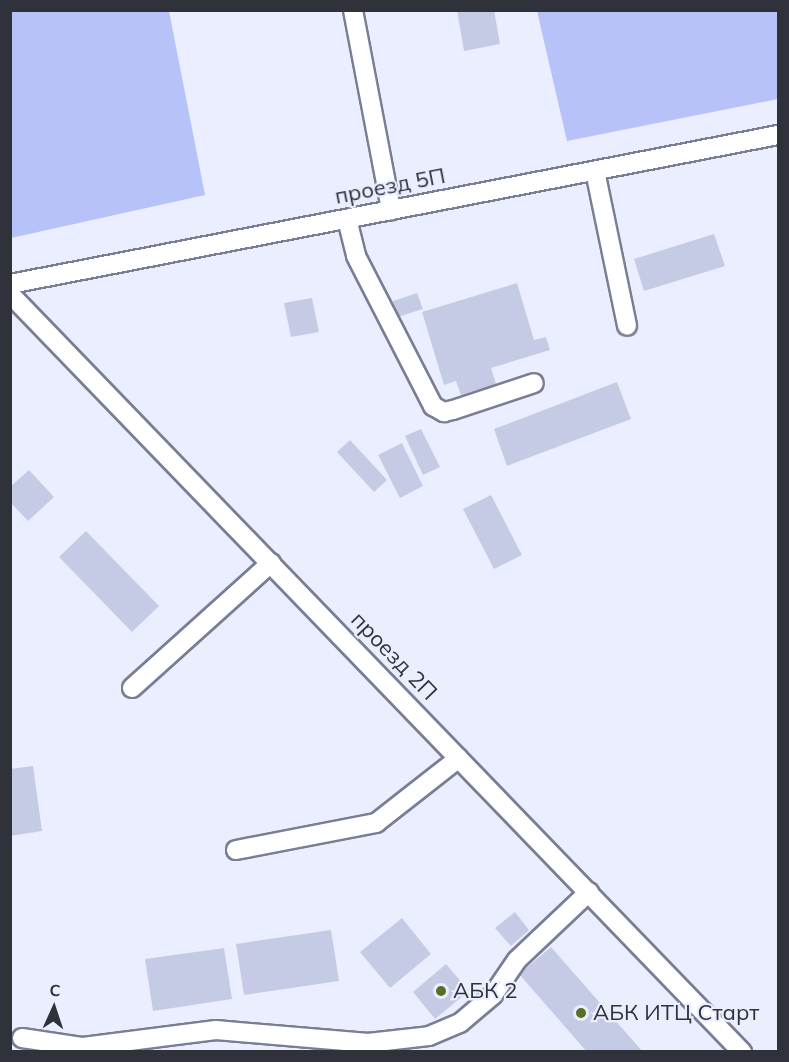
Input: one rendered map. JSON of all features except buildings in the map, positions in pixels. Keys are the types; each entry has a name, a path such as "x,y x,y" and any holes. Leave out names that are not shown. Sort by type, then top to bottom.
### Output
{"street":[{"path":"353,10 391,210"},
{"name":"проезд 5П","path":"10,284 778,135"},
{"path":"595,171 627,326"},
{"path":"347,219 356,256 433,406 444,412 453,410 534,383"},
{"name":"проезд 2П","path":"10,294 742,1052"},
{"path":"132,688 271,563"},
{"path":"236,850 376,823 459,758"},
{"path":"22,1038 83,1047 164,1045 216,1030 282,1043 368,1043 447,1030 493,995 517,960 589,892"}],"shaded area":[{"path":"10,11 169,11 205,195 11,238"},
{"path":"537,11 778,11 778,99 567,141"}],"place":[{"name":"АБК 2","path":"441,991"},
{"name":"АБК ИТЦ Старт","path":"581,1013"}]}
